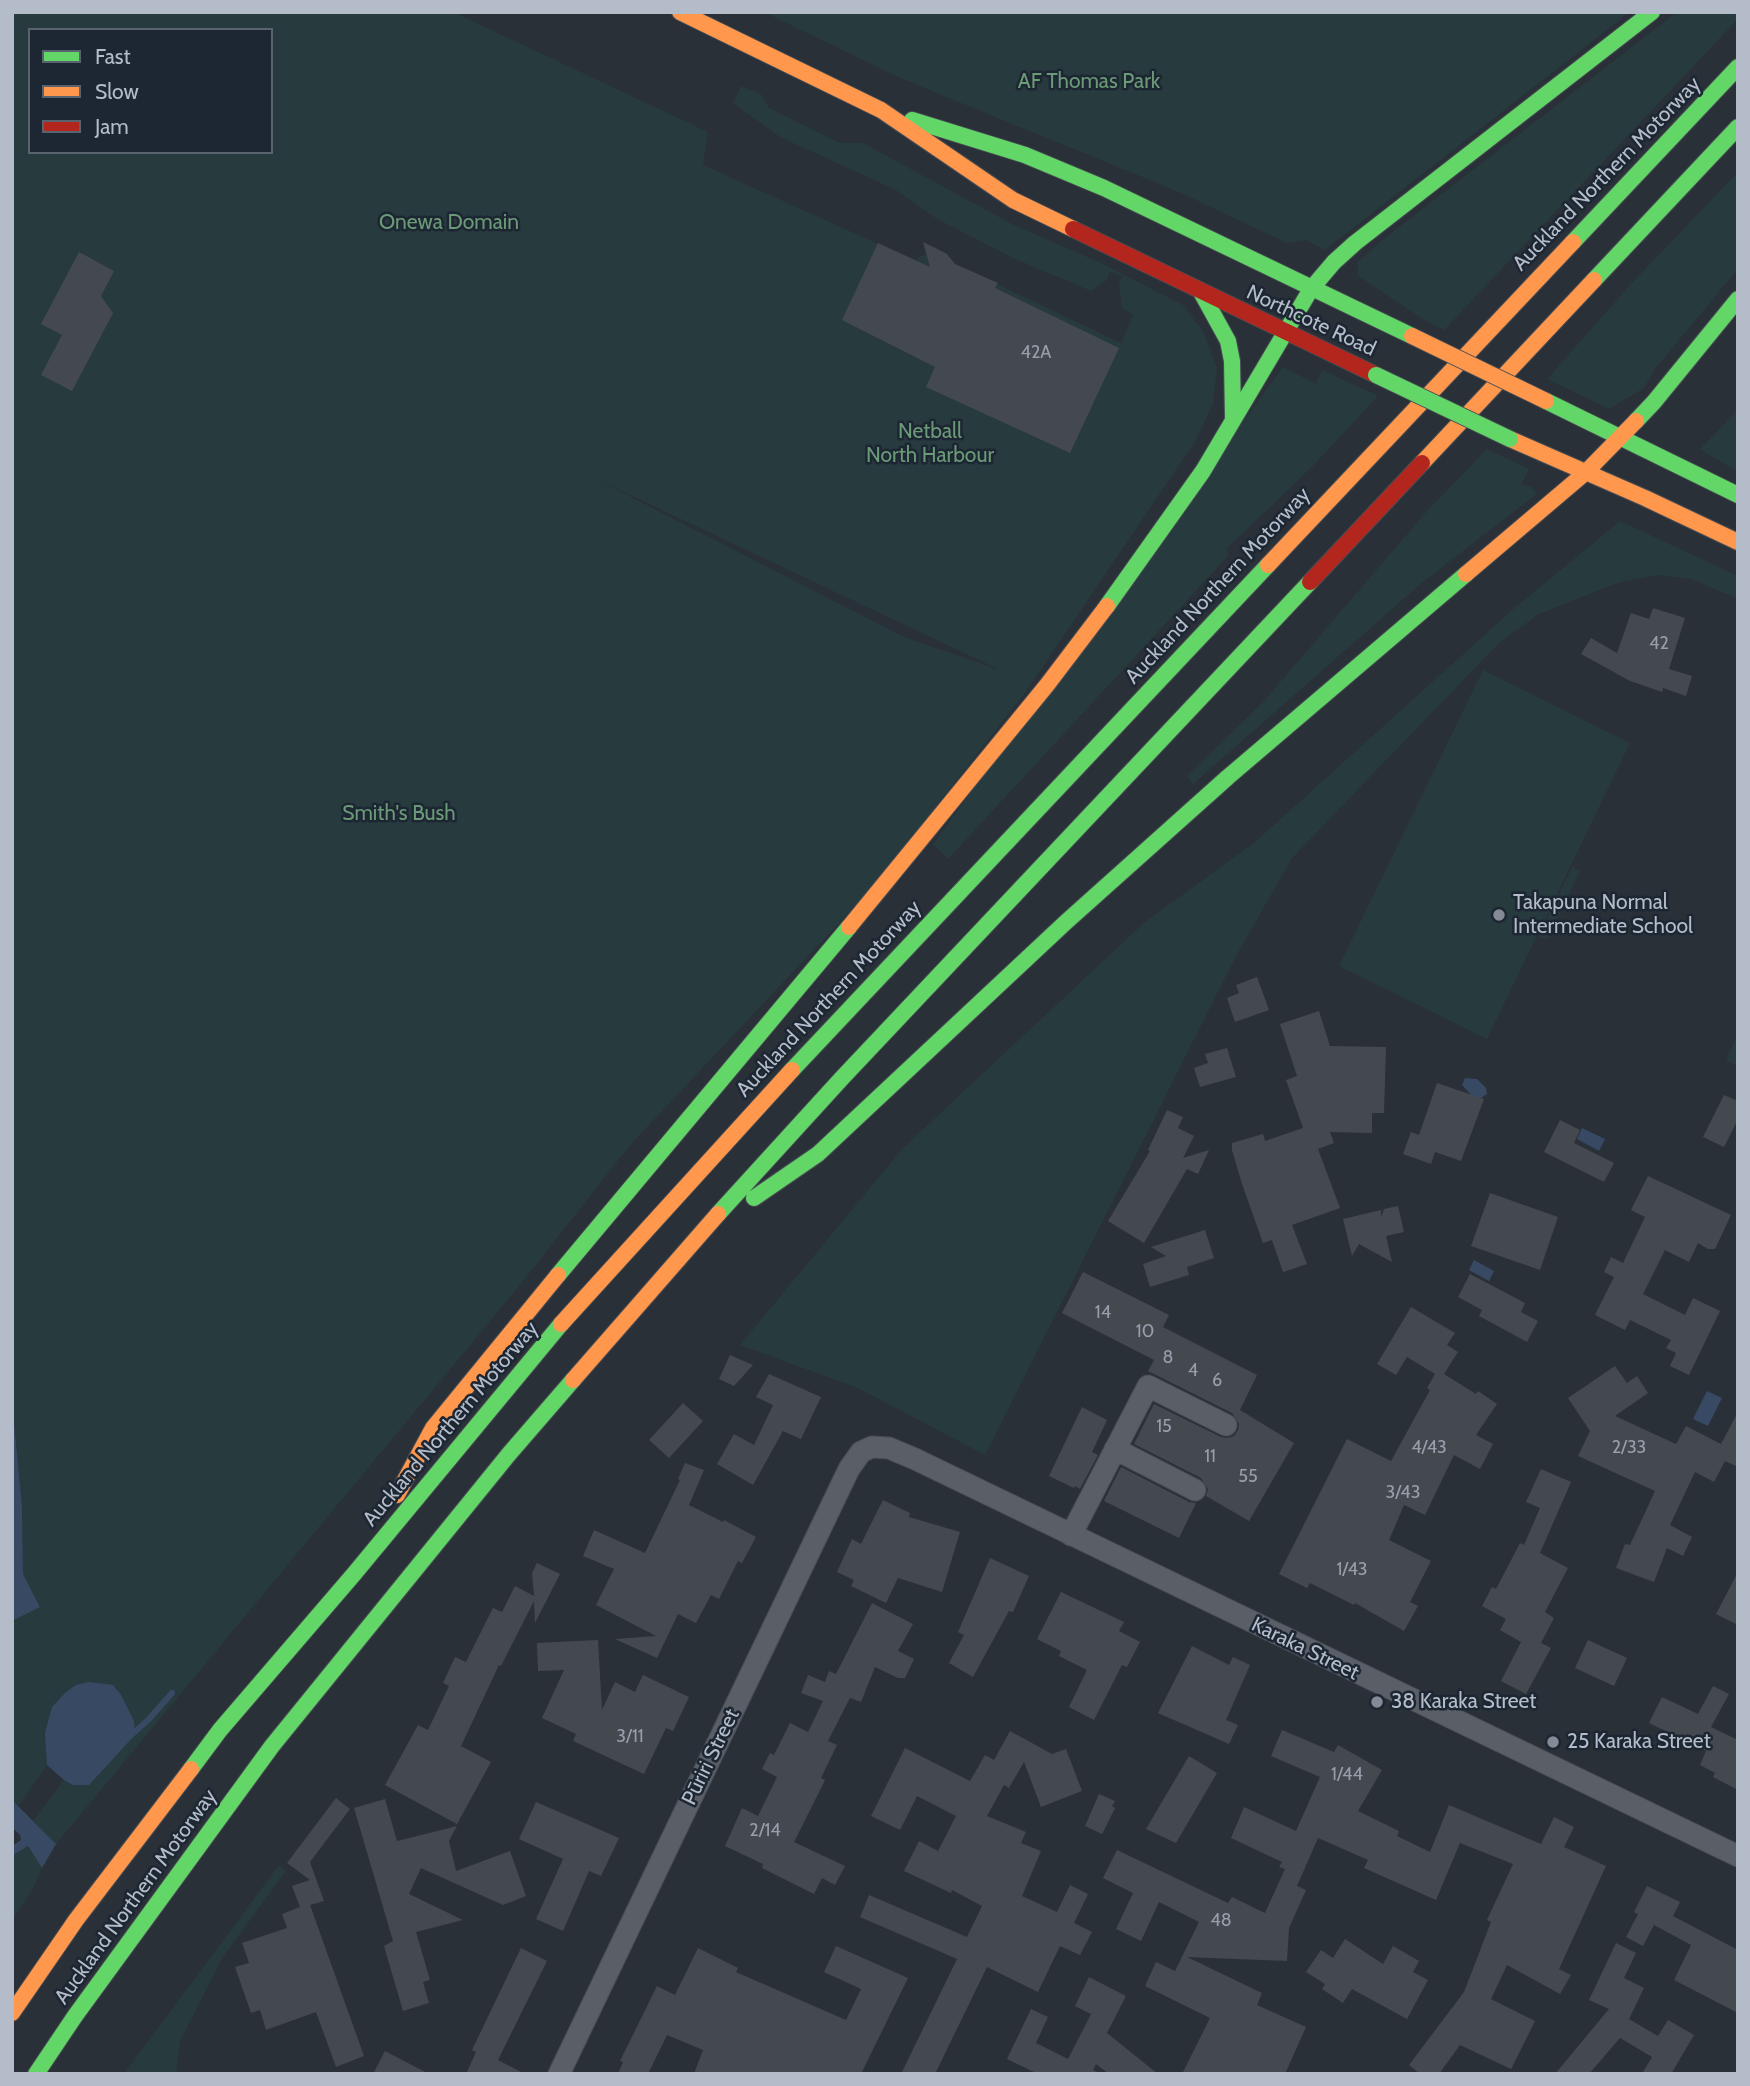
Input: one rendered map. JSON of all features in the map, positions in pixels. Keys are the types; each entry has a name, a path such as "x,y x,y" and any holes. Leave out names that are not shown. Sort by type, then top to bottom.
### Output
{"main road":[{"name":"Northcote Road","path":"680,12 881,110 1013,200 1510,439 1738,542"},
{"path":"354,1574 433,1428 1047,685 1133,571 1203,471 1311,289 1355,243 1652,12"},
{"name":"Auckland Northern Motorway","path":"12,2013 76,1920 220,1730 354,1574 584,1297 781,1081 1738,66"},
{"name":"Northcote Road","path":"881,110 1025,155 1104,188 1738,495"},
{"name":"Auckland Northern Motorway","path":"36,2074 75,2016 272,1746 509,1454 697,1237 842,1077 1738,127"},
{"path":"1201,292 1228,341 1232,361 1233,419"},
{"path":"697,1237 818,1154 1066,922 1218,786 1586,473 1654,402 1738,299"}],"street":[{"path":"1070,1535 1148,1386 1226,1425"},
{"name":"Karaka Street","path":"872,1447 889,1448 915,1459 1738,1856"},
{"name":"Pūriri Street","path":"559,2074 849,1469 861,1452 872,1447"},
{"path":"1115,1449 1195,1490"}],"green space":[{"name":"Smith's Bush","path":"12,12 453,12 708,132 703,165 916,261 920,256 927,255 925,247 935,247 947,254 955,264 1121,343 1133,315 1122,308 1119,284 1122,276 1110,272 1107,280 1091,291 1013,258 937,219 896,190 780,137 733,103 741,86 762,95 769,108 840,143 863,143 1012,224 1103,264 1183,305 1203,331 1217,368 1213,404 1196,440 1025,693 870,890 631,1144 520,1285 56,1844 33,1821 64,1780 47,1766 18,1806 12,1800 12,1621 40,1607 23,1574 22,1507 12,1400","holes":["592,477 996,668 906,638"]},
{"name":"AF Thomas Park","path":"764,12 1630,12 1325,250 1306,240 1287,243 1179,192 900,78"},
{"path":"1677,12 1738,12 1738,19 1444,330 1358,276 1358,262 1381,241"},
{"path":"1738,172 1738,269 1655,369 1644,388 1609,409 1547,379 1630,285"},
{"path":"1283,367 1316,384 1322,370 1378,396 1311,468 1226,549 1229,555 948,859 933,844"},
{"path":"1738,410 1738,472 1700,449"},
{"path":"1487,449 1529,469 1521,485 1531,487 1537,494 1424,581 1193,784 1187,776 1264,701 1427,511"},
{"path":"1620,521 1738,576 1738,599 1691,579 1658,575 1617,583 1539,614 1498,644 1292,858 1236,956 985,1455 858,1388 740,1345 903,1148 1145,922 1254,843 1511,611"},
{"path":"1483,670 1630,743 1487,1039 1339,966"},
{"path":"1572,867 1580,871 1547,940 1539,936"},
{"path":"1738,1034 1738,1066 1726,1060"},
{"path":"28,1846 42,1868 12,1921 12,1856"},
{"path":"279,1865 286,1871 223,1957 180,2041 176,2074 124,2074"}],"water":[{"path":"1465,1078 1477,1079 1486,1088 1487,1094 1478,1100 1474,1098 1462,1085"},
{"path":"1582,1128 1605,1139 1599,1151 1577,1139"},
{"path":"1474,1260 1494,1271 1489,1281 1469,1270"},
{"path":"1707,1391 1722,1398 1708,1426 1693,1419"},
{"path":"12,1400 22,1507 23,1574 40,1607 12,1621"},
{"path":"89,1682 113,1685 134,1721 135,1735 89,1785 73,1785 47,1765 45,1733 52,1707 76,1685"},
{"path":"12,1800 56,1844 42,1868 28,1846 12,1856 12,1846 21,1840 12,1827"}],"building":[{"path":"923,242 947,254 955,264 998,283 995,288 1119,348 1070,453 926,387 935,367 842,320 878,243 930,267"},
{"path":"79,252 114,271 101,296 113,313 72,391 41,375 62,335 41,324"},
{"path":"1653,608 1685,618 1669,669 1692,676 1686,696 1663,688 1662,692 1630,681 1581,654 1591,638 1617,653 1631,613 1649,619"},
{"path":"1257,977 1269,1010 1235,1022 1227,998 1239,993 1236,985"},
{"path":"1319,1011 1330,1046 1386,1047 1384,1113 1372,1113 1372,1133 1330,1132 1334,1143 1318,1149 1340,1208 1292,1225 1307,1264 1283,1272 1272,1240 1263,1243 1242,1184 1232,1143 1263,1134 1265,1141 1303,1128 1286,1080 1297,1076 1280,1024"},
{"path":"1227,1048 1236,1077 1200,1087 1194,1068 1208,1063 1205,1054"},
{"path":"1437,1083 1484,1099 1461,1161 1435,1152 1431,1164 1403,1154 1411,1132 1419,1135"},
{"path":"1724,1095 1738,1101 1738,1119 1724,1147 1703,1137"},
{"path":"1167,1110 1183,1117 1178,1128 1194,1136 1183,1158 1209,1150 1198,1174 1187,1169 1144,1243 1108,1221 1150,1151 1148,1150"},
{"path":"1560,1120 1580,1130 1574,1143 1614,1163 1604,1182 1544,1152"},
{"path":"1648,1176 1731,1215 1715,1249 1708,1249 1698,1243 1689,1262 1665,1250 1643,1294 1685,1315 1693,1298 1720,1311 1689,1375 1670,1366 1676,1353 1666,1348 1671,1340 1630,1320 1625,1330 1595,1315 1614,1277 1604,1272 1611,1257 1623,1263 1645,1217 1631,1210"},
{"path":"1490,1193 1558,1217 1540,1270 1471,1246"},
{"path":"1398,1206 1404,1232 1386,1236 1392,1262 1359,1244 1352,1256 1343,1219 1381,1210 1381,1218 1384,1209"},
{"path":"1205,1230 1214,1258 1187,1267 1189,1275 1150,1287 1143,1264 1166,1256 1151,1247"},
{"path":"1083,1272 1169,1315 1163,1327 1257,1375 1240,1410 1294,1443 1249,1521 1206,1496 1208,1489 1201,1478 1134,1444 1154,1404 1221,1437 1234,1436 1239,1424 1232,1413 1148,1371 1154,1360 1062,1313"},
{"path":"1470,1274 1525,1303 1521,1312 1538,1321 1527,1342 1479,1316 1482,1310 1458,1297"},
{"path":"1411,1307 1455,1333 1447,1345 1458,1352 1444,1374 1497,1404 1476,1435 1493,1444 1480,1469 1454,1455 1425,1515 1404,1505 1389,1540 1431,1561 1410,1602 1418,1606 1404,1631 1355,1603 1354,1605 1310,1583 1307,1588 1279,1574 1347,1439 1391,1461 1430,1390 1427,1388 1435,1374 1407,1357 1396,1375 1377,1364"},
{"path":"730,1355 753,1365 734,1386 719,1379"},
{"path":"1615,1366 1627,1383 1637,1376 1648,1393 1615,1416 1676,1444 1686,1426 1721,1444 1738,1412 1738,1467 1725,1461 1714,1482 1695,1472 1670,1525 1692,1537 1683,1556 1667,1548 1654,1582 1616,1568 1625,1544 1630,1545 1655,1491 1578,1456 1590,1431 1568,1398"},
{"path":"769,1374 821,1397 801,1439 783,1431 753,1485 717,1464 734,1434 754,1445 773,1405 756,1397"},
{"path":"683,1403 703,1421 669,1458 649,1440"},
{"path":"1082,1407 1107,1420 1092,1452 1098,1455 1080,1489 1049,1476"},
{"path":"685,1463 704,1470 689,1505 756,1537 742,1563 738,1561 719,1599 711,1595 696,1623 678,1614 657,1658 615,1639 656,1636 596,1605 614,1569 583,1556 594,1530 645,1553 680,1480 678,1479"},
{"path":"1121,1467 1189,1502 1196,1503 1179,1538 1104,1501"},
{"path":"1541,1469 1571,1482 1540,1553 1568,1568 1545,1612 1554,1618 1541,1643 1551,1648 1526,1694 1501,1681 1521,1642 1500,1630 1506,1619 1482,1606 1492,1587 1496,1589 1520,1543 1524,1545 1540,1508 1526,1502"},
{"path":"883,1500 910,1513 909,1517 960,1532 942,1592 898,1578 886,1603 851,1586 854,1580 837,1572 852,1539 861,1544"},
{"path":"990,1558 1029,1576 1013,1612 1009,1611 973,1677 949,1663 964,1635 958,1632"},
{"path":"537,1563 560,1574 535,1623 534,1601 501,1666 499,1665 461,1746 491,1762 457,1824 385,1785 418,1725 428,1730 449,1686 443,1683 455,1657 466,1662 493,1608 502,1612 515,1586 534,1596 532,1573"},
{"path":"1738,1572 1738,1625 1716,1614"},
{"path":"1061,1592 1124,1622 1119,1631 1140,1642 1127,1667 1122,1665 1094,1720 1069,1707 1087,1670 1059,1656 1061,1651 1037,1639"},
{"path":"872,1603 913,1624 898,1651 914,1659 905,1678 898,1678 875,1667 861,1702 850,1698 828,1741 837,1745 821,1778 825,1780 794,1842 845,1866 835,1885 822,1878 814,1894 762,1868 763,1864 725,1846 742,1808 758,1816 777,1777 762,1769 770,1753 774,1755 790,1723 808,1732 823,1701 801,1693 808,1675 825,1682 829,1671 836,1674"},
{"path":"598,1640 602,1710 615,1682 635,1692 643,1675 689,1697 673,1731 666,1728 644,1774 573,1741 576,1734 542,1718 564,1670 538,1671 537,1643"},
{"path":"1588,1640 1627,1658 1614,1686 1575,1668"},
{"path":"1192,1646 1229,1665 1233,1657 1250,1665 1226,1720 1238,1725 1229,1744 1158,1713"},
{"path":"1713,1686 1729,1694 1711,1727 1738,1740 1738,1790 1713,1777 1715,1773 1700,1765 1706,1751 1649,1723 1662,1697 1698,1714"},
{"path":"1282,1730 1334,1752 1338,1745 1382,1770 1358,1811 1399,1831 1397,1836 1430,1852 1449,1805 1541,1844 1554,1817 1574,1827 1564,1847 1606,1866 1559,1969 1571,1975 1560,1994 1507,1965 1491,1999 1535,2021 1511,2069 1460,2045 1439,2074 1420,2074 1409,2065 1464,1992 1491,1922 1487,1920 1513,1864 1460,1843 1436,1900 1364,1868 1368,1860 1318,1838 1297,1886 1306,1890 1289,1928 1287,1961 1187,1957 1262,1993 1257,2005 1306,2027 1285,2074 1182,2074 1210,2018 1145,1986 1156,1962 1175,1971 1199,1922 1159,1902 1141,1941 1116,1929 1133,1893 1103,1878 1117,1850 1228,1903 1232,1897 1265,1913 1285,1869 1279,1867 1282,1862 1231,1838 1244,1807 1296,1831 1320,1777 1271,1756"},
{"path":"1010,1731 1052,1754 1066,1749 1082,1791 1041,1807 1024,1762 1009,1788 1004,1785 987,1816 1026,1832 1021,1843 1041,1851 1022,1896 1057,1912 1070,1885 1088,1894 1074,1923 1092,1932 1080,1955 1060,1946 1038,1992 987,1967 935,2074 901,2074 957,1959 860,1917 869,1895 967,1937 982,1906 952,1890 951,1893 904,1871 919,1841 938,1851 956,1816 917,1796 900,1830 871,1816 905,1748 970,1781 985,1755 994,1760"},
{"path":"1189,1756 1217,1773 1176,1843 1146,1829"},
{"path":"1099,1794 1115,1801 1112,1806 1115,1808 1102,1834 1085,1826"},
{"path":"336,1798 350,1809 310,1862 324,1901 310,1905 364,2056 336,2067 316,2012 266,2030 260,2010 251,2013 235,1967 249,1963 242,1943 287,1928 282,1914 300,1907 292,1886 310,1880 287,1863"},
{"path":"385,1799 397,1841 457,1826 449,1841 456,1871 510,1851 526,1896 503,1905 421,1868 409,1894 463,1920 416,1932 430,1980 423,1982 429,2003 403,2011 384,1946 393,1941 354,1808"},
{"path":"536,1802 619,1838 601,1876 589,1871 563,1931 536,1919 563,1859 519,1839"},
{"path":"1647,1886 1680,1902 1673,1916 1738,1950 1738,2013 1674,1980 1691,1945 1654,1925 1643,1946 1626,1937 1638,1914 1634,1912"},
{"path":"1345,1939 1383,1964 1393,1946 1419,1961 1413,1972 1428,1980 1407,2019 1352,1989 1343,2003 1322,1989 1325,1984 1306,1972 1321,1950 1333,1958"},
{"path":"1616,1943 1636,1953 1624,1978 1644,1988 1629,2019 1658,2036 1668,2020 1694,2035 1671,2074 1642,2074 1652,2057 1620,2038 1589,2074 1555,2074 1609,2009 1589,2000"},
{"path":"836,1946 908,1978 861,2074 694,2074 703,2050 667,2035 648,2074 618,2074 623,2062 620,2061 657,1986 675,1995 698,1948 738,1968 736,1972 846,2020 861,1989 824,1972"},
{"path":"521,1948 547,1961 498,2060 525,2074 466,2074 476,2052 472,2050"},
{"path":"1089,1977 1126,1996 1107,2033 1158,2074 1109,2074 1096,2064 1093,2070 1101,2074 1038,2074 1007,2059 1031,2009 1048,2017 1036,2043 1068,2059 1091,2014 1075,2006"},
{"path":"385,2051 429,2074 373,2074"}],"waterway":[{"path":"130,1736 172,1693"}],"traffic: fast":[{"path":"1107,606 1203,471 1311,289 1334,262 1652,12"},
{"path":"1573,242 1738,67"},
{"path":"912,120 1025,155 1104,188 1412,336"},
{"path":"1594,280 1738,127"},
{"path":"1201,292 1228,341 1232,361 1233,419"},
{"path":"1636,421 1738,299"},
{"path":"1376,375 1510,439"},
{"path":"1546,401 1738,495"},
{"path":"792,1070 1268,565"},
{"path":"754,1198 818,1154 1066,922 1228,777 1466,574"},
{"path":"718,1214 842,1078 1310,582"},
{"path":"558,1275 849,927"},
{"path":"191,1769 220,1730 354,1574 561,1324"},
{"path":"36,2074 75,2016 272,1746 509,1454 573,1380"}],"traffic: slow":[{"path":"680,12 881,110 1013,200 1073,229"},
{"path":"1268,565 1573,242"},
{"path":"1422,463 1594,280"},
{"path":"1412,336 1546,401"},
{"path":"1466,574 1585,473 1636,421"},
{"path":"1510,439 1738,542"},
{"path":"849,927 1047,685 1107,606"},
{"path":"561,1324 792,1070"},
{"path":"573,1380 718,1214"},
{"path":"397,1495 433,1428 558,1275"},
{"path":"12,2013 76,1920 191,1769"}],"traffic: jam":[{"path":"1073,229 1376,375"},
{"path":"1310,582 1422,463"}],"place":[{"name":"Takapuna Normal Intermediate School","path":"1499,915"},
{"name":"38 Karaka Street","path":"1377,1702"},
{"name":"25 Karaka Street","path":"1553,1742"}],"park label":[{"name":"Onewa Domain","path":"449,223"},
{"name":"Netball North Harbour","path":"930,444"}]}
